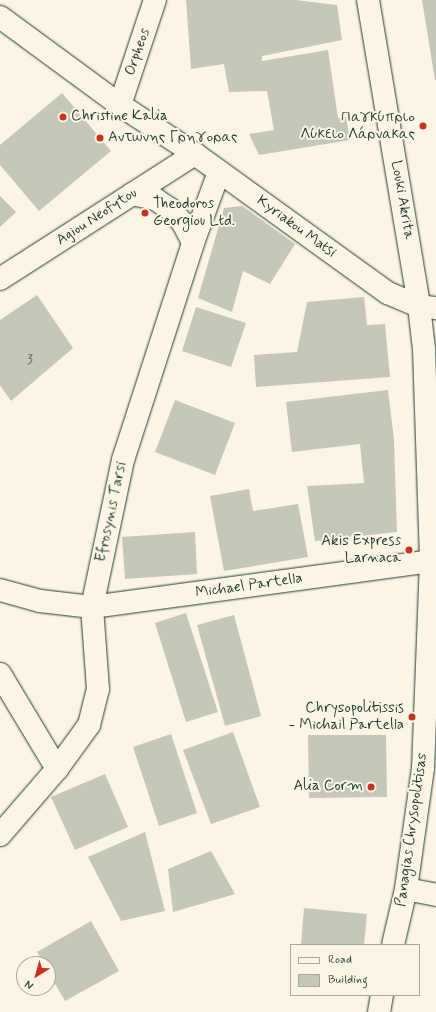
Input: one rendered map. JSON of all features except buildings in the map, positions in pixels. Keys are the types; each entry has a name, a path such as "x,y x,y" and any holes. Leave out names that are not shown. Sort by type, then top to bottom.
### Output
{"street":[{"name":"Orpheos","path":"120,105 156,0"},
{"name":"Louki Akrita","path":"368,0 428,307"},
{"name":"Kyriakou Matsi","path":"0,17 120,105 195,154 388,293 428,307"},
{"name":"Agiou Neofytou","path":"0,279 195,154"},
{"name":"Efrosynis Tarsi","path":"0,835 57,769 89,725 98,689 92,608 122,460 193,243 219,172"},
{"path":"132,194 155,199 170,209 184,223 193,243"},
{"name":"Panagias Chrysopolitisas","path":"394,944 406,889 423,768 431,561 424,349 428,307"},
{"name":"Michael Partella","path":"0,590 40,600 92,608 431,561"},
{"path":"0,674 57,769"},
{"path":"406,889 436,895"},
{"path":"378,1012 382,996"}],"place":[{"name":"Christine Kalia","path":"63,117"},
{"name":"Παγκύπριο Λύκειο Λάρνακας","path":"423,126"},
{"name":"Αντωνης Γρηγορας","path":"100,138"},
{"name":"Theodoros Georgiou Ltd.","path":"145,213"},
{"name":"Akis Express Larnaca","path":"409,550"},
{"name":"Chrysopolitissis - Michail Partella","path":"412,717"},
{"name":"Alia Corm","path":"371,787"}]}
